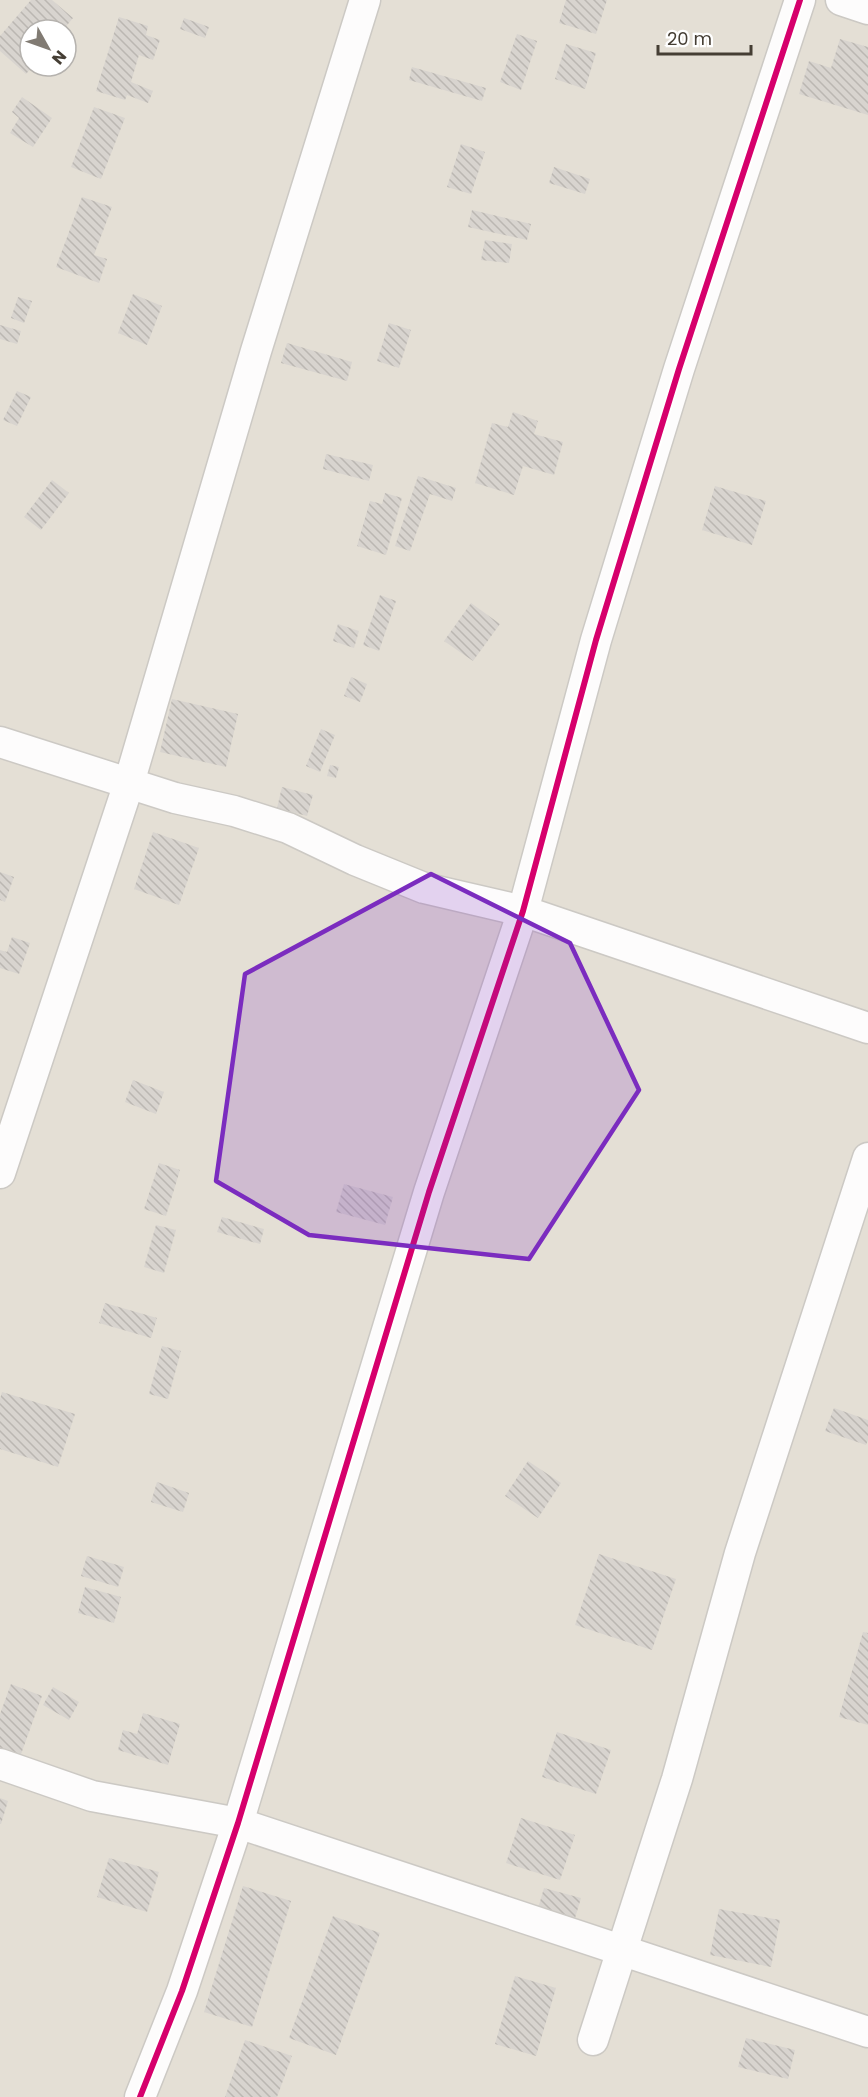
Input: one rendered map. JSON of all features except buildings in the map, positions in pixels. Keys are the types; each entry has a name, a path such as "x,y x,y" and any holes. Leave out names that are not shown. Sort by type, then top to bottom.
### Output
{"street":[{"path":"0,1173 129,783 256,351 365,0"},
{"path":"140,2097 182,1991 238,1823 426,1203 523,911 596,640 679,369 800,0"},
{"path":"841,0 868,9"},
{"path":"0,742 175,798 234,811 288,828 355,860 423,888 523,911 868,1028"},
{"path":"593,2040 677,1779 740,1553 868,1158"},
{"path":"0,1764 92,1796 238,1823 868,2032"}],"highlighted area":[{"path":"431,874 570,943 639,1090 529,1259 309,1235 216,1181 245,974"}],"shaded area":[{"path":"0,0 868,0 868,2097 0,2097"}],"cycle path":[{"path":"140,2097 182,1991 238,1823 429,1192 523,911 596,640 679,369 800,0"}]}
